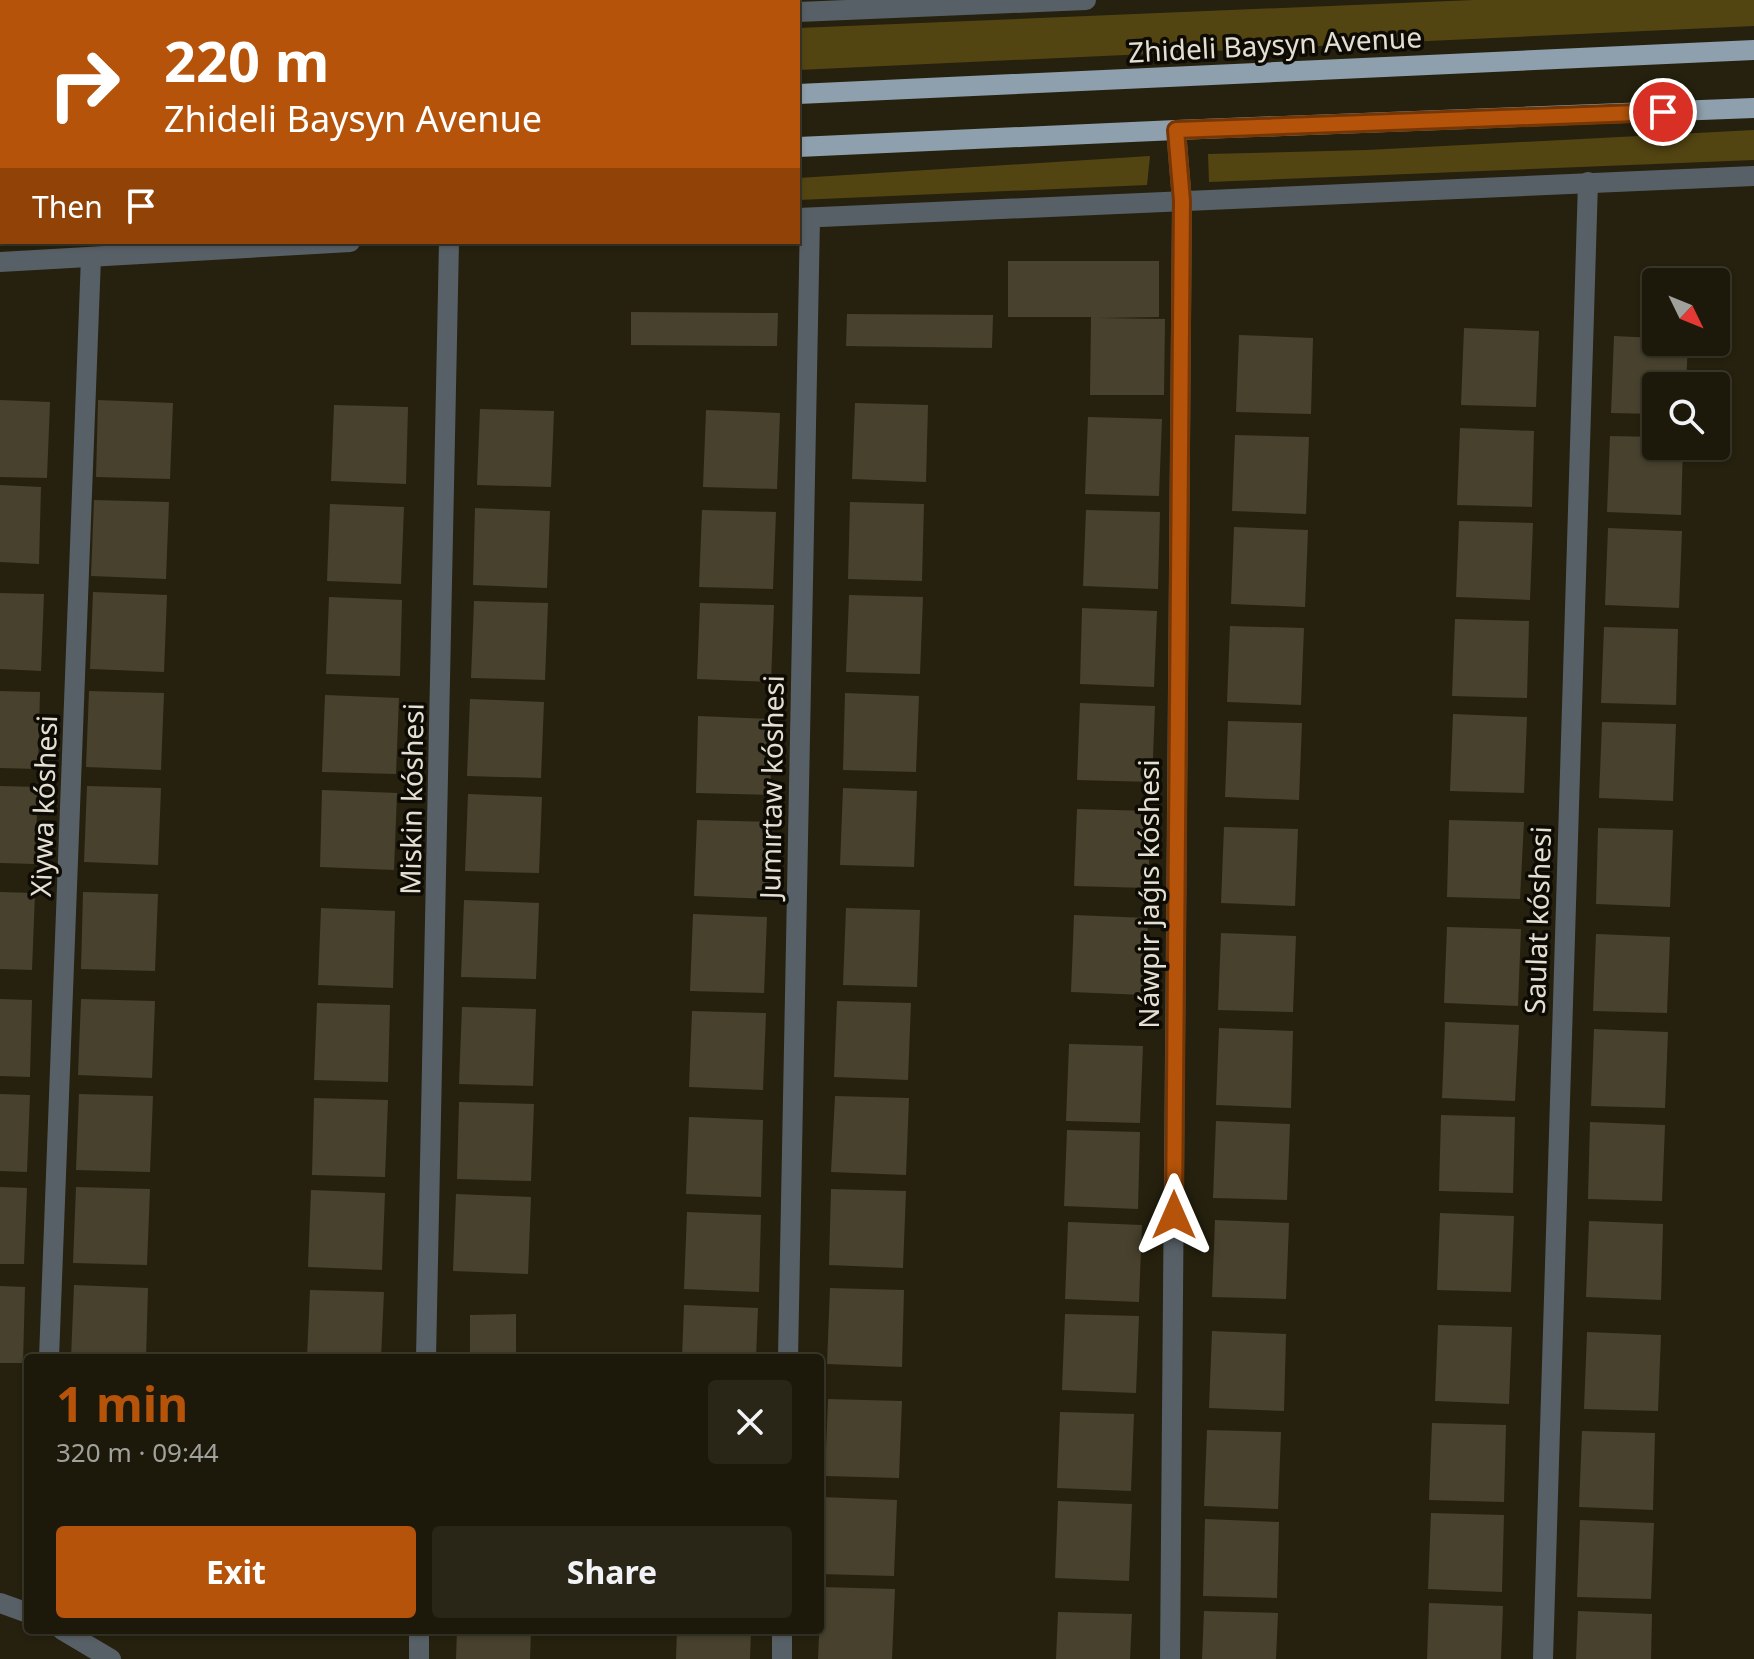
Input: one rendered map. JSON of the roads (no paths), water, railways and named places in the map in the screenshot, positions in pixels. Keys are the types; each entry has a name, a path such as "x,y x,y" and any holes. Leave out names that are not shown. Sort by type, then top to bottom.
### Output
{"main road":[{"name":"Zhideli Baysyn Avenue","path":"800,94 1754,50"},
{"path":"800,147 1754,108"}],"street":[{"path":"800,12 1086,0"},
{"name":"Náwpir jaǵıs kóshesi","path":"1170,1659 1182,201 1176,130"},
{"path":"804,218 1754,176"},
{"name":"Saulat kóshesi","path":"1543,1659 1588,182"},
{"name":"Jumırtaw kóshesi","path":"788,1354 804,218"},
{"path":"0,262 315,244"},
{"name":"Miskin kóshesi","path":"426,1354 449,244"},
{"name":"Xiywa kóshesi","path":"49,1354 91,257"},
{"path":"0,1603 24,1612"},
{"path":"69,1634 111,1659"},
{"path":"419,1634 419,1659"},
{"path":"782,1634 782,1659"}]}
